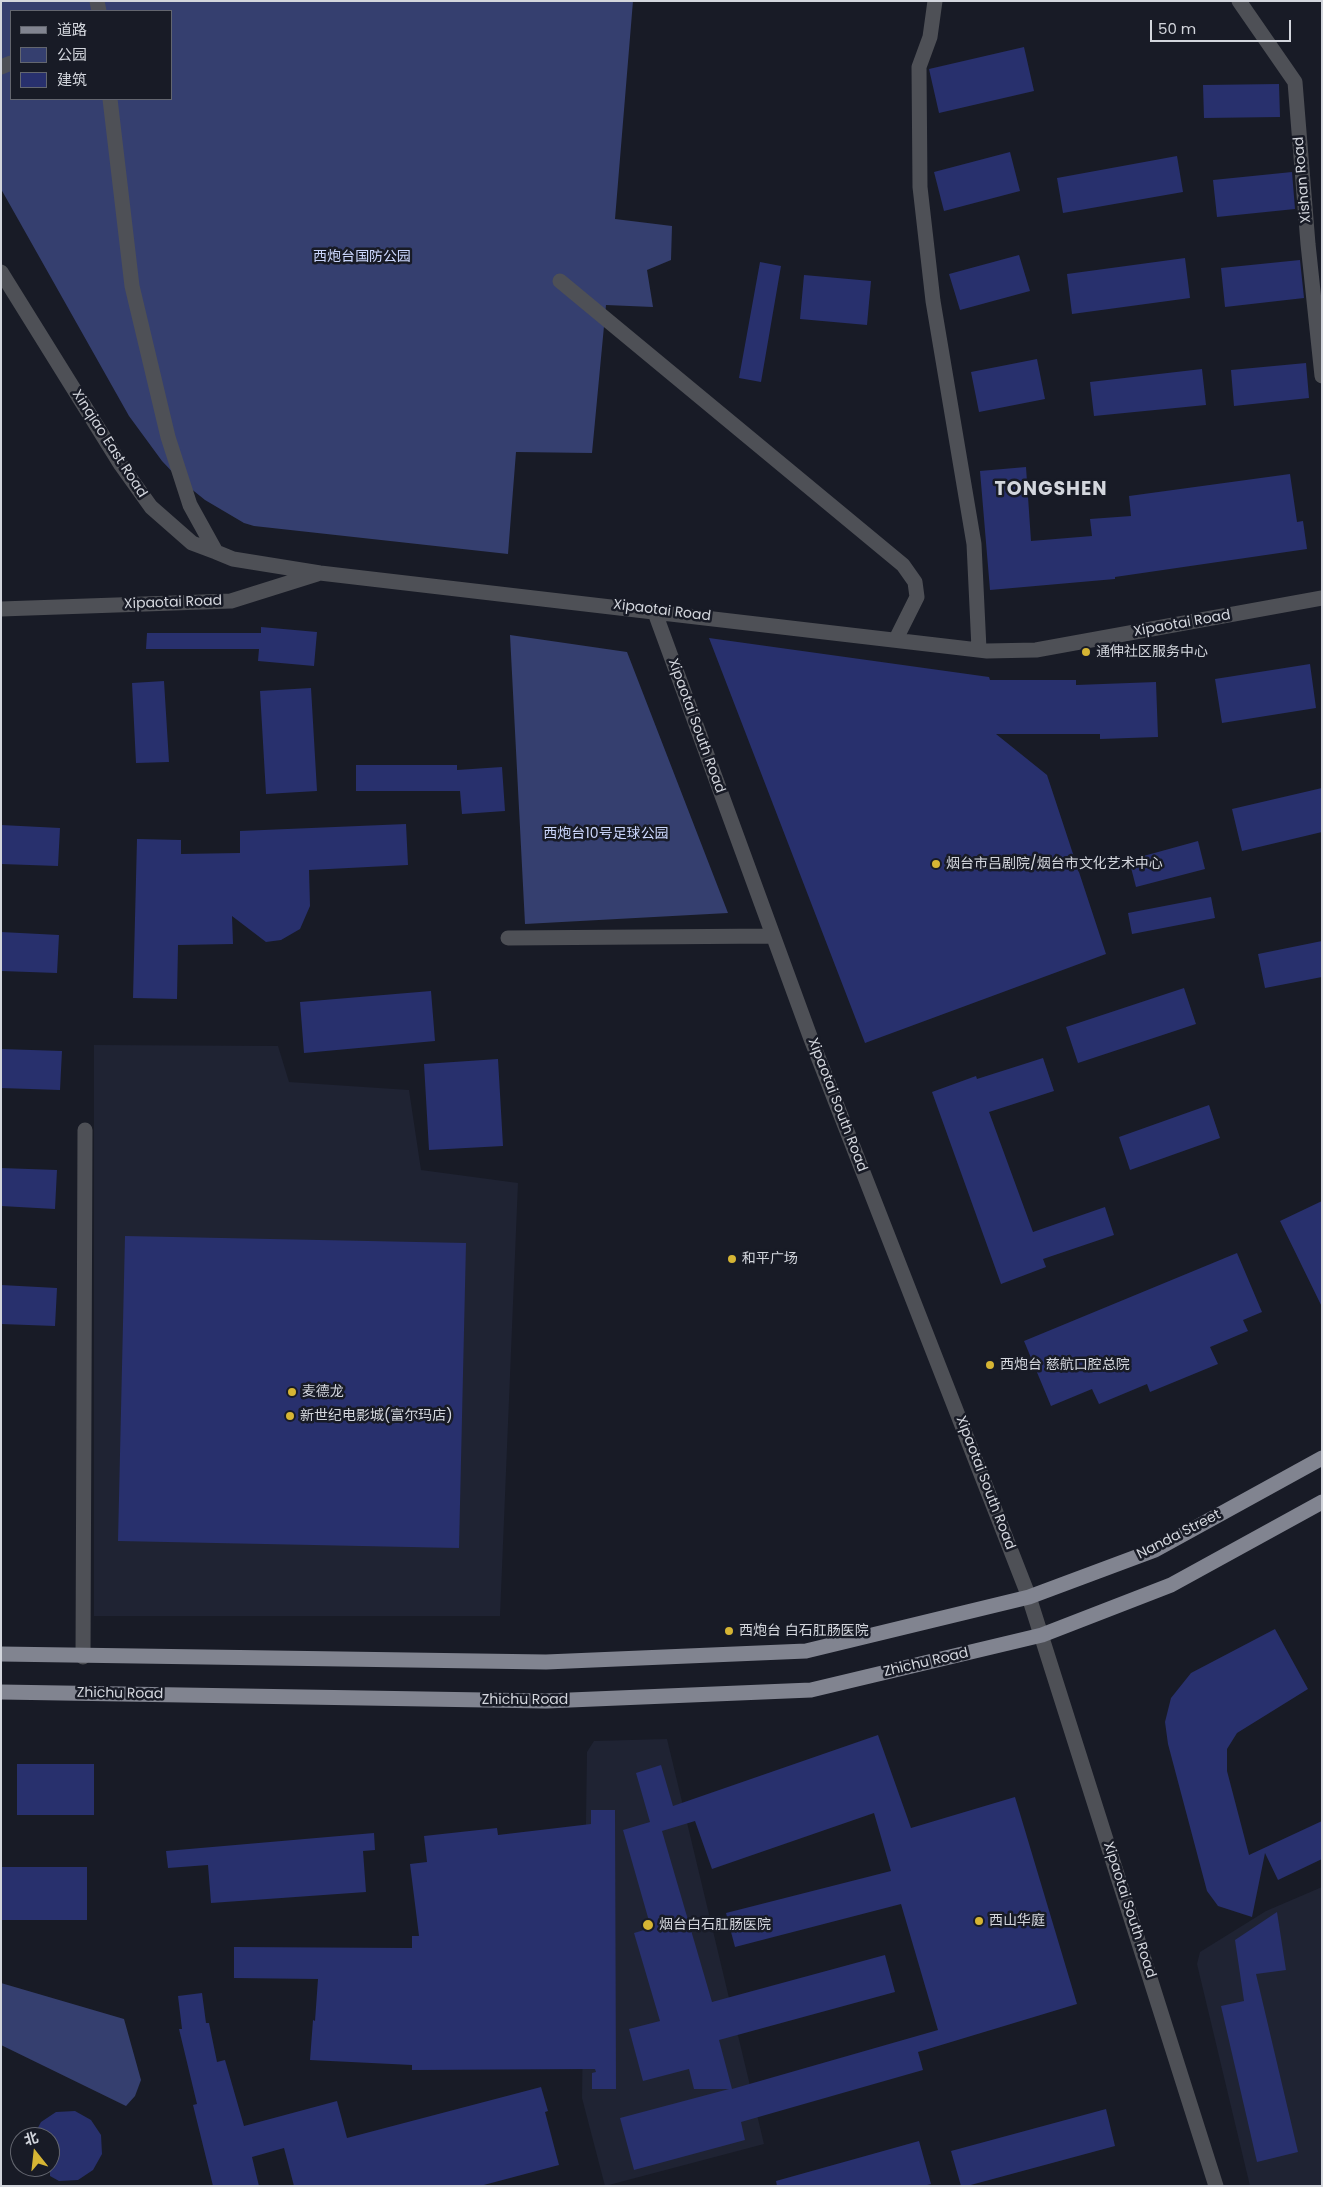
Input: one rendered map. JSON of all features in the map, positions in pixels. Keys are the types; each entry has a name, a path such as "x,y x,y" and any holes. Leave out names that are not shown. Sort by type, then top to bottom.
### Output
{"main road":[{"name":"Nanda Street","path":"1029,1597 1155,1550 1322,1458"},
{"path":"1042,1635 1171,1585 1322,1502"},
{"path":"1,1654 83,1657 546,1662 806,1651 1029,1597"},
{"name":"Zhichu Road","path":"1,1692 546,1701 811,1690 1042,1635"}],"street":[{"path":"935,1 930,37 919,67 920,187 933,301 974,544 979,650"},
{"name":"Xishan Road","path":"1239,1 1295,82 1308,244 1322,376"},
{"path":"110,100 132,286 168,437 190,504 216,552"},
{"name":"Xinqiao East Road","path":"1,272 121,465 151,507 192,543 233,559 320,573"},
{"path":"560,281 903,564 915,582 917,596 896,639"},
{"name":"Xipaotai Road","path":"1,609 231,601 320,573 654,610 979,650 1036,650 1322,598"},
{"name":"Xipaotai South Road","path":"654,610 815,1048 1029,1597 1216,2186"},
{"path":"508,938 773,936"},
{"path":"83,1657 86,1130"}],"shaded area":[{"name":"麦德龙","path":"94,1045 278,1046 289,1082 409,1090 421,1170 518,1183 500,1616 94,1616"},
{"name":"烟台白石肛肠医院","path":"667,1739 764,2144 605,2186 582,2098 587,1752 594,1741"},
{"path":"1322,1887 1322,2186 1250,2186 1197,1964 1200,1952 1266,1911"}],"green space":[{"name":"西炮台国防公园","path":"1,1 633,1 615,219 672,226 671,260 647,270 653,307 606,305 592,453 516,452 508,554 254,526 244,523 205,500 179,479 162,461 129,416 1,189"},
{"name":"西炮台10号足球公园","path":"510,635 627,652 728,913 525,924"},
{"path":"1,1983 124,2019 141,2080 135,2096 126,2106 1,2045"}],"building":[{"path":"1024,47 1034,91 939,113 929,69"},
{"path":"1279,84 1280,117 1204,118 1203,85"},
{"path":"1010,152 1020,191 944,211 934,172"},
{"path":"1177,156 1183,192 1063,213 1057,178"},
{"path":"1292,172 1295,209 1217,217 1213,180"},
{"path":"1019,255 1030,291 960,310 949,274"},
{"path":"1185,258 1190,298 1072,314 1067,274"},
{"path":"1300,260 1304,298 1225,307 1221,268"},
{"path":"760,262 781,266 761,382 739,378"},
{"path":"804,275 871,281 867,325 800,319"},
{"path":"1037,359 1045,399 979,412 971,372"},
{"path":"1306,363 1309,398 1234,406 1231,370"},
{"path":"1202,369 1206,405 1094,416 1090,382"},
{"path":"1026,467 1031,541 1092,536 1090,519 1131,516 1129,496 1290,474 1297,522 1303,521 1307,549 1115,577 1115,579 990,590 980,471"},
{"path":"261,627 317,632 314,666 258,661 259,649 146,649 147,633 261,633"},
{"name":"烟台市吕剧院/烟台市文化艺术中心","path":"709,638 989,677 990,680 1076,680 1076,685 1156,682 1158,737 1100,739 1100,734 996,734 1047,775 1106,954 865,1043"},
{"path":"1310,664 1316,708 1222,723 1215,679"},
{"path":"164,681 169,762 136,763 132,683"},
{"path":"311,688 317,791 266,794 260,691"},
{"path":"356,765 457,765 457,770 502,767 505,811 462,814 460,791 356,791"},
{"path":"1322,788 1322,832 1242,851 1232,809"},
{"path":"406,824 408,865 309,870 310,906 300,929 281,940 266,942 232,916 233,944 178,945 177,999 133,998 137,839 181,840 181,854 240,853 240,831"},
{"path":"1,825 60,828 58,866 1,864"},
{"path":"1198,841 1205,869 1136,887 1129,860"},
{"path":"1211,897 1215,918 1132,934 1128,913"},
{"path":"1,932 59,935 57,973 1,971"},
{"path":"1322,941 1322,977 1265,988 1258,954"},
{"path":"1184,988 1196,1024 1078,1063 1066,1027"},
{"path":"431,991 435,1041 304,1053 300,1002"},
{"path":"1,1049 62,1051 60,1090 1,1088"},
{"path":"1043,1058 1054,1091 989,1112 1033,1232 1105,1207 1114,1235 1043,1259 1046,1267 1001,1284 932,1092 976,1076 977,1079"},
{"path":"498,1059 503,1146 429,1150 424,1064"},
{"path":"1209,1105 1220,1138 1130,1170 1119,1137"},
{"path":"1,1168 57,1170 55,1209 1,1206"},
{"path":"1322,1201 1322,1307 1280,1221"},
{"name":"麦德龙","path":"125,1236 466,1243 459,1548 118,1541"},
{"path":"1237,1253 1262,1312 1243,1320 1248,1331 1210,1347 1218,1364 1150,1392 1147,1384 1099,1404 1092,1389 1051,1406 1024,1341"},
{"path":"1,1285 57,1288 55,1326 1,1324"},
{"path":"1275,1629 1308,1689 1237,1733 1227,1749 1227,1771 1249,1855 1322,1821 1322,1859 1278,1880 1265,1853 1252,1917 1218,1906 1207,1891 1168,1744 1165,1722 1171,1698 1191,1673"},
{"path":"878,1735 911,1828 1015,1797 1077,2004 918,2052 923,2070 741,2122 745,2140 634,2170 620,2118 729,2089 694,2089 689,2069 643,2081 629,2029 660,2021 634,1933 651,1928 623,1830 650,1822 636,1773 661,1765 673,1806","holes":["874,1813 891,1871 726,1913 735,1947 901,1904 938,2030 732,2089 719,2040 895,1992 885,1955 712,2002 662,1831 695,1821 712,1869"]},
{"path":"17,1764 94,1764 94,1815 17,1815"},
{"path":"591,1810 615,1810 616,2089 592,2089 592,2073 596,2072 595,2069 412,2070 412,2065 310,2060 318,1979 234,1978 234,1947 412,1948 412,1936 419,1936 410,1864 427,1862 424,1836 497,1828 498,1835 591,1824"},
{"path":"374,1833 375,1850 363,1851 366,1892 211,1903 208,1865 168,1868 166,1851"},
{"path":"1,1867 87,1867 87,1920 1,1920"},
{"path":"1277,1912 1286,1970 1256,1974 1298,2152 1257,2162 1221,2006 1244,2001 1235,1940"},
{"path":"202,1993 206,2023 209,2023 217,2062 225,2060 244,2126 337,2101 347,2138 541,2087 548,2111 545,2112 559,2165 480,2186 294,2186 284,2148 252,2157 259,2186 213,2186 193,2105 197,2104 179,2029 182,2029 178,1996"},
{"path":"1106,2109 1115,2146 967,2186 961,2186 951,2151"},
{"path":"75,2111 91,2120 101,2135 102,2154 93,2170 78,2180 59,2181 52,2177 60,2177 60,2127 38,2127 41,2122 56,2112"},
{"path":"919,2141 931,2184 923,2186 777,2186 776,2181"}],"place":[{"name":"通伸社区服务中心","path":"1086,652"},
{"name":"烟台市吕剧院/烟台市文化艺术中心","path":"936,864"},
{"name":"和平广场","path":"732,1259"},
{"name":"西炮台 慈航口腔总院","path":"990,1365"},
{"name":"麦德龙","path":"292,1392"},
{"name":"新世纪电影城(富尔玛店)","path":"290,1416"},
{"name":"西炮台 白石肛肠医院","path":"729,1631"},
{"name":"西山华庭","path":"979,1921"},
{"name":"烟台白石肛肠医院","path":"648,1925"}],"district":[{"name":"TONGSHEN","path":"1051,490"}]}
